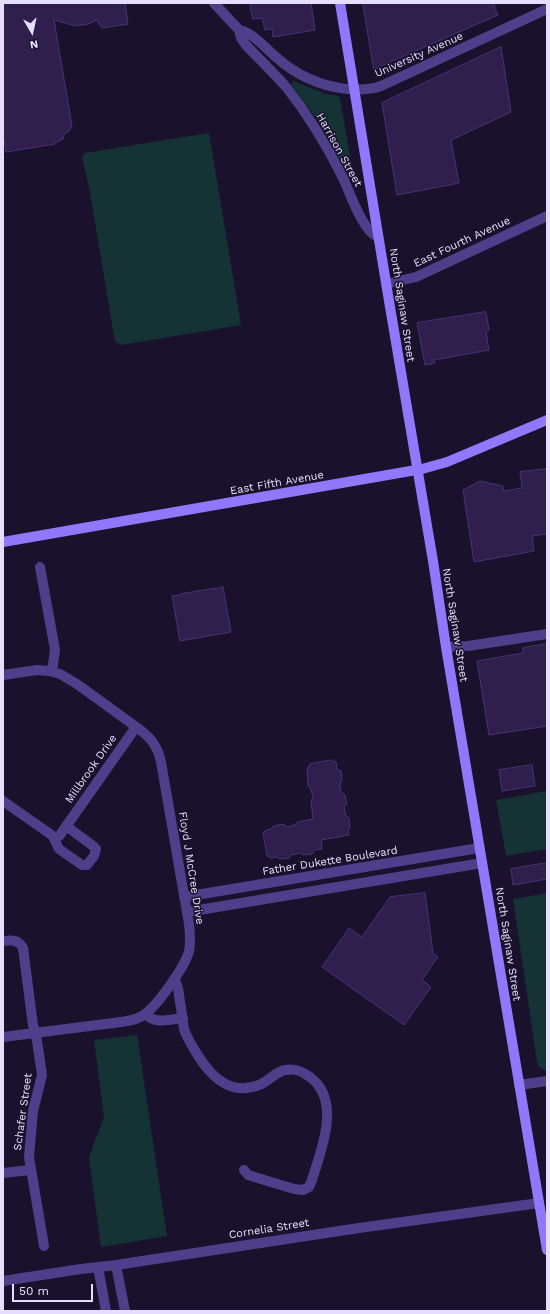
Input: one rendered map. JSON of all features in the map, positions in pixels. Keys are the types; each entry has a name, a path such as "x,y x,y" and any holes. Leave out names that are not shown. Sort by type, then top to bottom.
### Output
{"main road":[{"name":"North Saginaw Street","path":"340,3 518,1085 547,1250"},
{"name":"East Fifth Avenue","path":"3,542 417,470 447,462 547,420"}],"street":[{"name":"Harrison Street","path":"214,3 239,30 242,40 286,88 313,124 336,164 364,224 373,234 378,237"},
{"name":"University Avenue","path":"239,30 250,34 282,62 304,78 332,87 355,90 370,89 381,86 547,9"},
{"name":"East Fourth Avenue","path":"386,284 416,277 547,216"},
{"path":"40,567 54,650 52,671"},
{"path":"446,647 468,646 547,634"},
{"name":"Floyd J McCree Drive","path":"3,675 36,670 52,671 66,677 136,727 153,741 160,755 190,937 189,952 185,963 146,1014 126,1022 3,1037"},
{"name":"Millbrook Drive","path":"55,839 60,835 136,727"},
{"path":"3,801 50,834 55,839 57,848 79,864 87,865 96,854 94,847 66,826"},
{"name":"Father Dukette Boulevard","path":"184,897 479,848"},
{"path":"187,912 482,864"},
{"path":"286,880 288,895"},
{"path":"250,886 253,901"},
{"name":"Schafer Street","path":"3,941 15,940 20,943 23,948 32,1017 42,1075 34,1106 29,1144 29,1158 44,1246"},
{"path":"174,979 178,988 187,1036 202,1062 212,1074 226,1085 240,1088 256,1086 264,1083 281,1070 294,1069 303,1072 312,1078 322,1090 327,1112 327,1130 309,1187 303,1190 248,1176 244,1170"},
{"path":"146,1014 150,1018 156,1020 183,1018"},
{"path":"518,1085 547,1081"},
{"path":"3,1173 30,1170"},
{"name":"Cornelia Street","path":"3,1281 352,1229 539,1203"},
{"path":"116,1265 125,1311"},
{"path":"98,1267 106,1311"}],"green space":[{"path":"293,81 326,94 338,96 340,98 354,180 350,180 319,122 291,84"},
{"path":"209,133 241,325 121,345 116,342 114,336 89,187 82,158 85,153"},
{"path":"547,791 547,849 506,856 496,800"},
{"path":"547,893 547,1071 539,1067 537,1062 513,899"},
{"path":"137,1035 167,1236 101,1247 89,1157 104,1117 94,1040"}],"building":[{"path":"3,3 125,3 128,24 102,28 97,20 88,24 76,26 54,20 72,126 68,132 64,134 63,139 55,144 6,152 3,135"},
{"path":"250,3 311,3 315,30 273,37 272,29 265,30 262,18 253,19"},
{"path":"363,3 493,3 498,15 374,69"},
{"path":"501,47 511,112 451,140 459,183 397,195 382,103"},
{"path":"486,312 489,330 486,332 489,350 434,360 435,363 425,365 417,323"},
{"path":"547,469 547,534 532,536 534,551 474,562 463,490 480,481 503,486 504,491 522,488 520,472"},
{"path":"223,587 231,632 180,641 172,596"},
{"path":"547,644 547,726 489,735 477,661 523,653 523,648"},
{"path":"332,760 336,762 337,769 341,771 341,792 345,795 347,804 344,807 346,816 349,818 349,835 321,840 322,849 315,850 312,854 303,855 300,853 291,855 289,858 280,859 267,856 263,833 266,830 271,829 274,826 284,824 287,827 295,825 297,822 313,819 311,801 313,798 311,789 308,786 307,769 310,764"},
{"path":"532,765 535,786 502,791 499,770"},
{"path":"547,863 547,879 513,885 511,869"},
{"path":"425,893 433,953 438,957 422,980 431,987 404,1025 322,967 349,928 362,937 390,897"}]}
